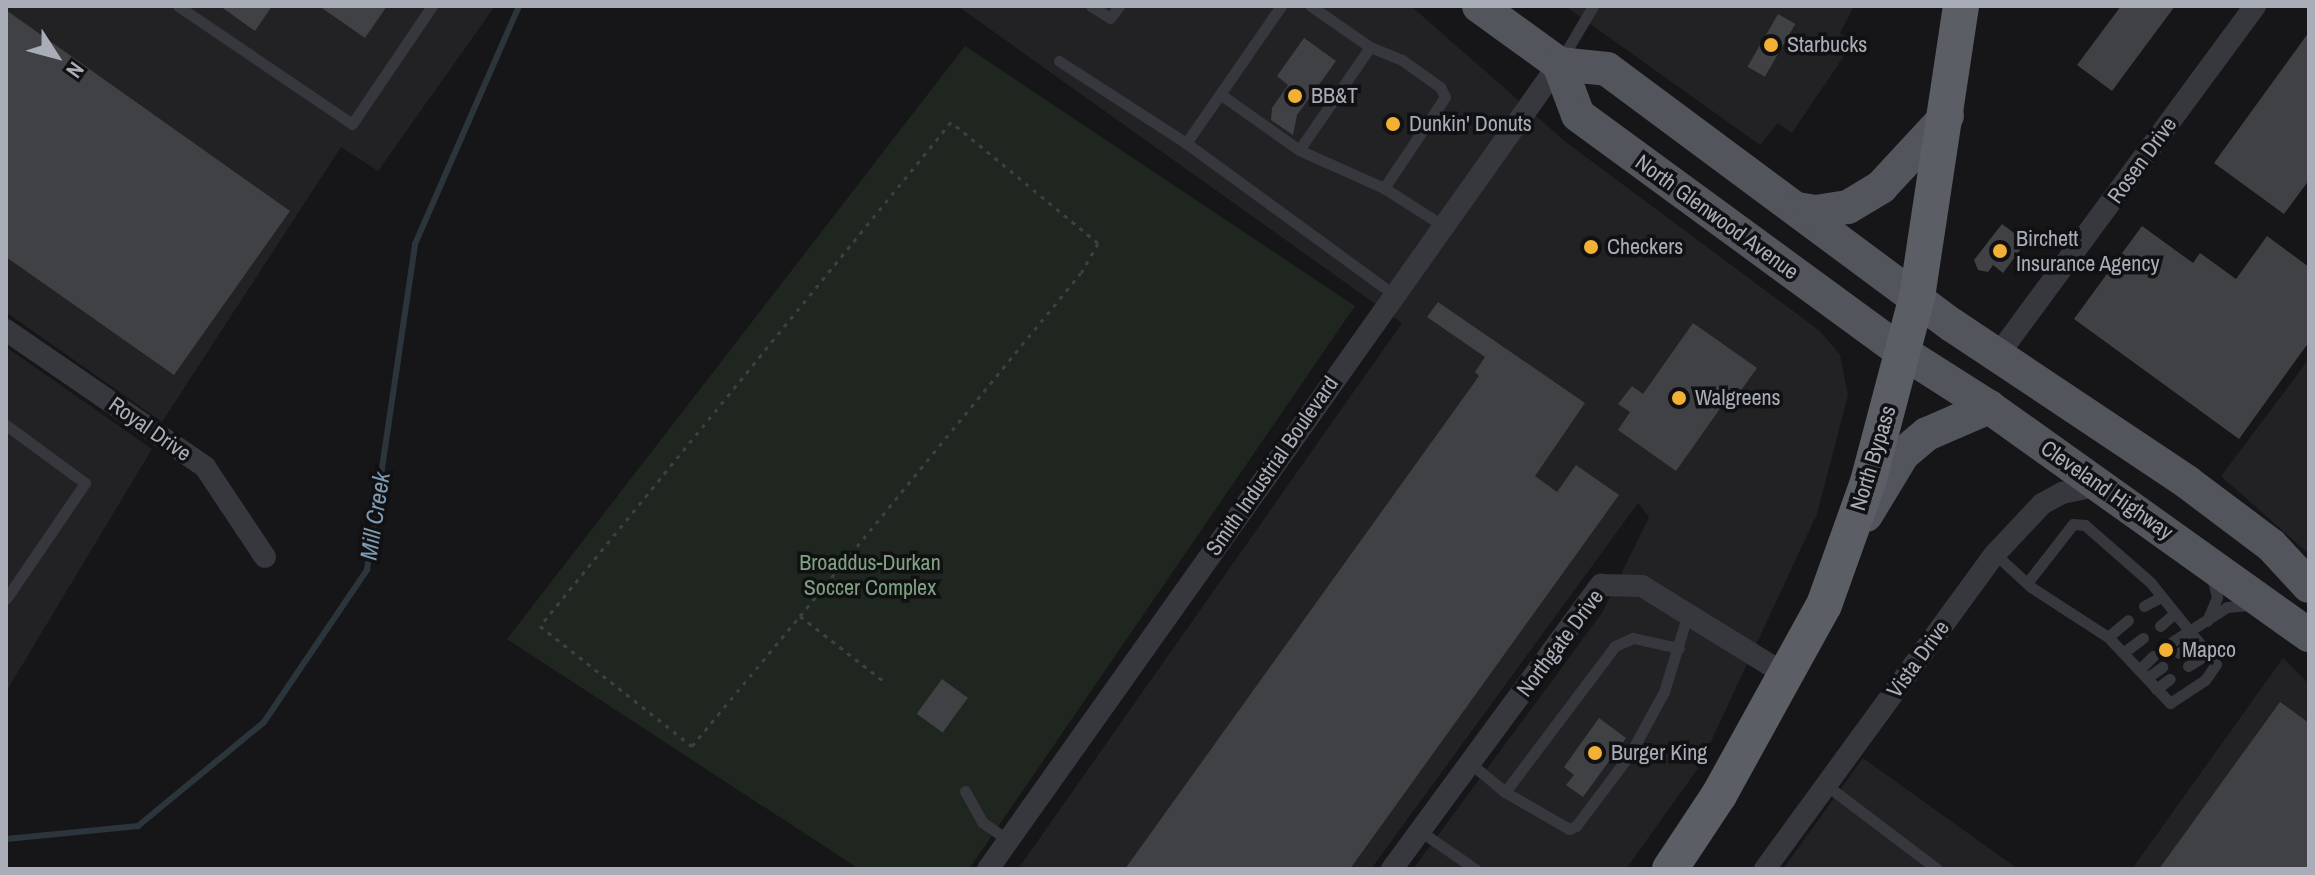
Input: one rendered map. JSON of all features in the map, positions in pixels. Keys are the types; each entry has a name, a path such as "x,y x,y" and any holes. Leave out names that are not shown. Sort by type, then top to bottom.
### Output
{"highway":[{"name":"North Bypass","path":"1670,869 1786,675 1824,605 1868,482 1917,297 1947,116 1961,6"}],"main road":[{"path":"1479,6 1559,64 1607,69 1917,297 2000,352 2271,545 2309,586"},
{"name":"North Glenwood Avenue","path":"1559,64 1578,115 1901,351"},
{"path":"1797,209 1816,212 1848,207 1881,187 1947,116"},
{"name":"Cleveland Highway","path":"1901,351 1989,407 2309,635"},
{"path":"1839,564 1903,454 1927,434 1989,407"}],"street":[{"name":"Rosen Drive","path":"2000,352 2255,6"},
{"name":"Smith Industrial Boulevard","path":"988,869 1559,64"},
{"name":"Royal Drive","path":"6,330 205,467 265,557"},
{"name":"Vista Drive","path":"1765,869 1995,554 2042,504 2062,493 2101,485"},
{"name":"Northgate Drive","path":"1392,869 1601,585 1642,586 1786,675"}],"lane":[{"path":"178,6 352,124 432,6"},
{"path":"1091,6 1110,18 1119,6"},
{"path":"1186,143 1281,6"},
{"path":"1311,6 1370,47 1402,60 1440,87 1445,97 1384,188"},
{"path":"1559,64 1593,6"},
{"path":"1299,150 1370,47"},
{"path":"1059,61 1186,143 1393,294"},
{"path":"1220,94 1299,150 1384,188 1442,225"},
{"path":"6,425 85,483 6,599"},
{"path":"1995,554 2027,583 2078,611 2108,637 2170,703 2185,694 2216,664 2161,597 2085,525 2073,524 2027,583"},
{"path":"2094,554 2103,541"},
{"path":"2196,553 2217,597 2207,622"},
{"path":"2109,567 2119,555"},
{"path":"2144,606 2161,597"},
{"path":"2179,653 2207,622 2233,605 2270,606"},
{"path":"1470,763 1505,792 1569,829 1576,826 1630,754 1664,692 1688,613"},
{"path":"2160,626 2174,614"},
{"path":"2108,637 2128,620"},
{"path":"2172,642 2193,637"},
{"path":"1505,792 1615,646 1633,638 1679,648"},
{"path":"2123,653 2143,638"},
{"path":"2188,666 2207,654"},
{"path":"2143,674 2153,656"},
{"path":"2143,674 2162,667"},
{"path":"2156,689 2170,679"},
{"path":"1826,785 1937,869"},
{"path":"965,791 982,822 1008,840"},
{"path":"1420,831 1475,869"}],"path":[{"path":"951,122 1098,243 1081,273 800,616 692,746 540,626 951,122"},
{"path":"800,616 886,683"}],"shaded area":[{"path":"6,6 495,6 378,171 341,147 162,422 6,312"},
{"path":"1411,6 1567,143 1820,331 1840,355 1848,395 1817,514 1699,767 1626,869 1413,869 1602,613 1649,517 1638,503 1371,869 1018,869 1402,323 959,7"},
{"path":"1565,6 1854,6 1840,33 1852,44 1792,133 1778,123 1760,145"},
{"path":"6,347 152,449 6,692"},
{"path":"2309,359 2309,554 2221,476"},
{"path":"2283,658 2309,684 2309,869 2132,869"},
{"path":"1863,758 2018,869 1783,869"}],"green space":[{"name":"Broaddus-Durkan Soccer Complex","path":"965,46 1355,306 969,869 859,869 507,639"}],"building":[{"path":"220,6 272,6 255,31"},
{"path":"319,6 387,6 365,38"},
{"path":"2121,6 2175,6 2112,91 2077,65"},
{"path":"6,10 290,211 174,375 6,257"},
{"name":"Starbucks","path":"1778,14 1795,24 1765,77 1748,67"},
{"path":"2309,32 2309,180 2284,214 2214,163"},
{"name":"BB&T","path":"1304,38 1336,61 1297,115 1293,135 1271,120 1272,108 1288,85 1277,76"},
{"name":"Birchett Insurance Agency","path":"2002,224 2026,242 2003,273 1993,265 1988,272 1978,270 1974,260"},
{"path":"2142,226 2193,263 2200,253 2236,279 2267,236 2309,267 2309,342 2239,439 2074,319"},
{"path":"1438,302 1585,403 1535,476 1557,492 1576,465 1619,495 1350,869 1125,869 1479,376 1475,372 1485,357 1427,317"},
{"name":"Walgreens","path":"1693,323 1757,368 1729,407 1724,403 1676,471 1618,430 1630,412 1618,404 1632,386 1643,394"},
{"path":"942,679 968,698 943,733 917,714"},
{"path":"2280,702 2309,723 2309,869 2159,869"},
{"name":"Burger King","path":"1599,718 1626,738 1583,797 1566,785 1574,775 1564,767"}],"waterway":[{"name":"Mill Creek","path":"6,839 138,826 264,722 367,570 415,244 519,6"}],"place":[{"name":"Starbucks","path":"1771,45"},
{"name":"BB&T","path":"1295,96"},
{"name":"Dunkin' Donuts","path":"1393,124"},
{"name":"Checkers","path":"1591,247"},
{"name":"Birchett Insurance Agency","path":"2000,251"},
{"name":"Walgreens","path":"1679,398"},
{"name":"Mapco","path":"2166,650"},
{"name":"Burger King","path":"1595,753"}]}
